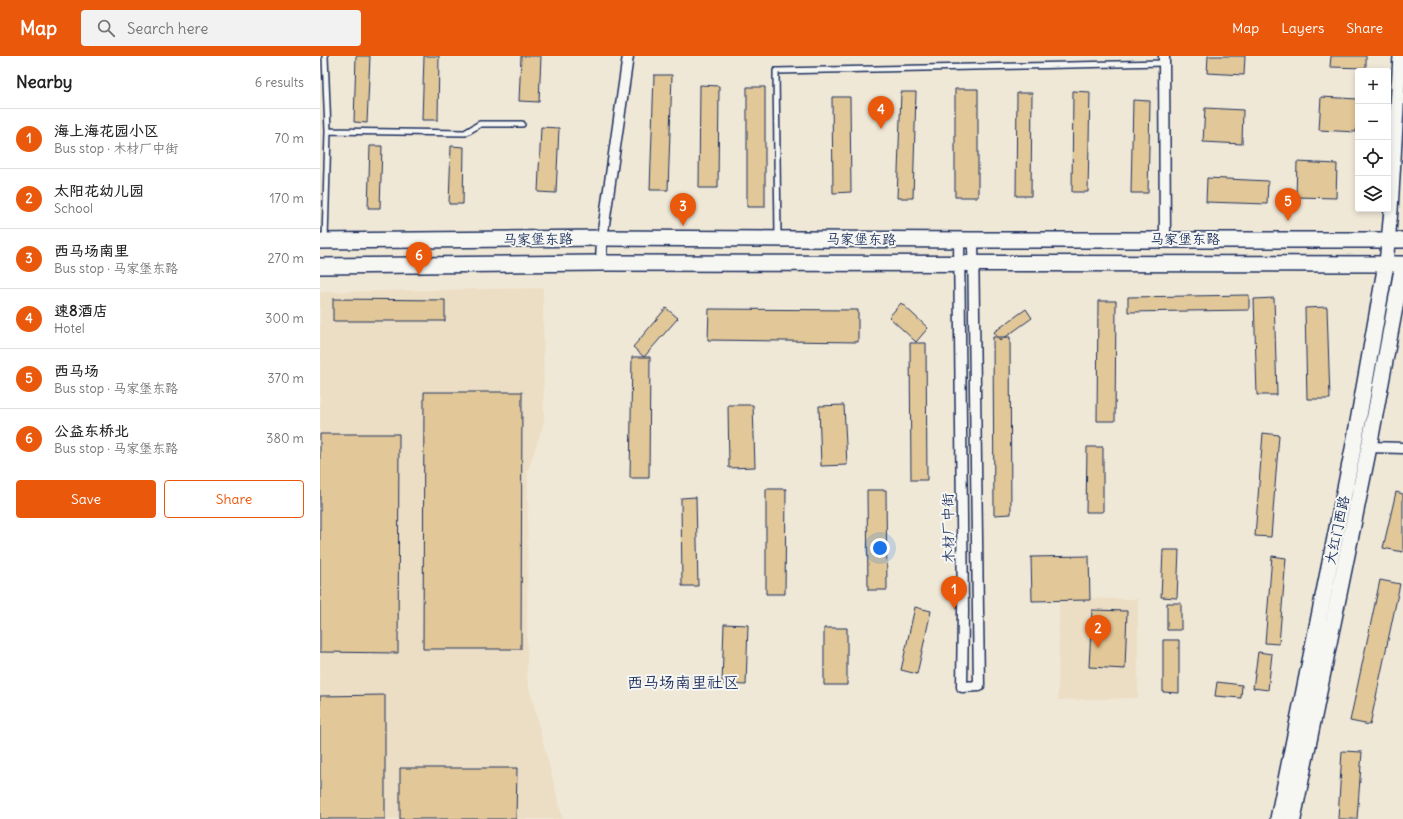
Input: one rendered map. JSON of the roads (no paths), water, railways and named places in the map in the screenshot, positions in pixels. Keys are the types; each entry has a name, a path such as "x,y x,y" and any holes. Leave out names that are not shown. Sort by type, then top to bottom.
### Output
{"main road":[{"name":"马家堡东路","path":"323,241 602,238 1396,240"},
{"name":"马家堡东路","path":"320,266 601,263 1403,264"},
{"name":"大红门西路","path":"1278,819 1354,444 1386,264"},
{"name":"大红门西路","path":"1293,819 1369,447 1403,264"}],"street":[{"path":"601,263 602,238 628,56"},
{"name":"大红门西路","path":"1386,264 1396,240 1400,56"},
{"path":"1164,60 1165,239"},
{"path":"966,240 966,263"},
{"name":"木材厂中街","path":"966,240 962,687 978,686 966,263"},
{"path":"1369,447 1403,448"}],"lane":[{"path":"323,241 328,132 325,56"},
{"path":"778,239 776,71 1164,60"},
{"path":"328,132 465,133 480,124 522,124"}],"place":[{"name":"速8酒店","path":"881,129"},
{"name":"西马场","path":"1288,221"},
{"name":"西马场南里","path":"683,226"},
{"name":"公益东桥北","path":"419,275"},
{"name":"海上海花园小区","path":"954,609"},
{"name":"太阳花幼儿园","path":"1098,648"}],"district":[{"name":"西马场南里社区","path":"683,682"}]}
